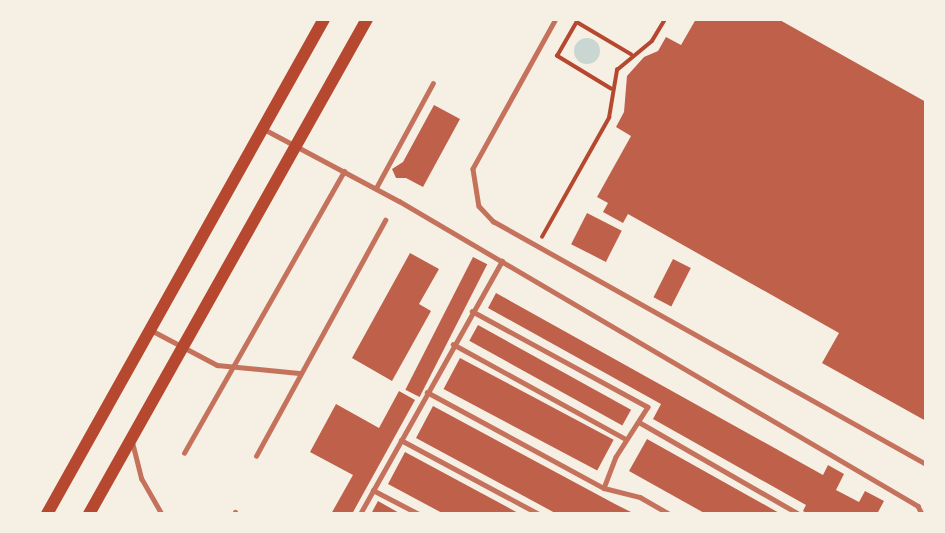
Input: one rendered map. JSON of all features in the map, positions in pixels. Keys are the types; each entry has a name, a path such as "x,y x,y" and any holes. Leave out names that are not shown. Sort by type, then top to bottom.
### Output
{"main road":[{"path":"47,514 324,19"},
{"path":"89,514 367,19"}],"lane":[{"path":"556,19 473,169 479,206 493,221 926,464"},
{"path":"376,188 433,83"},
{"path":"263,128 376,188 926,509"},
{"path":"184,453 344,171"},
{"path":"257,456 299,373 385,220"},
{"path":"360,514 453,344 502,261"},
{"path":"472,311 648,407 626,439 604,488"},
{"path":"150,329 217,365 299,373"},
{"path":"453,344 626,439"},
{"path":"427,392 604,488 640,497 669,514"},
{"path":"639,422 797,513"},
{"path":"131,437 142,479 162,514"},
{"path":"401,439 539,514"},
{"path":"373,490 419,514"},
{"path":"918,506 922,514"}],"path":[{"path":"538,245 609,118 611,89 617,69 631,54 652,41 665,19"},
{"path":"611,89 557,56 578,22 631,54"}],"shaded area":[{"path":"587,38 596,42 600,51 596,60 587,64 578,60 574,51 578,42"}],"building":[{"path":"696,19 778,19 926,102 926,421 822,363 839,333 628,214 623,223 603,212 608,203 597,197 631,136 616,127 624,112 627,76 644,57 658,51 666,37 681,45"},
{"path":"434,105 460,119 423,187 406,178 396,178 392,169 403,162"},
{"path":"587,213 622,231 606,262 571,244"},
{"path":"410,253 439,269 419,304 431,311 392,381 352,358"},
{"path":"473,257 487,264 420,397 405,390"},
{"path":"673,259 691,268 671,306 653,297"},
{"path":"496,293 823,475 828,465 844,474 836,490 859,502 865,491 884,501 877,514 808,514 803,511 806,505 653,419 661,404 488,308"},
{"path":"478,325 631,410 622,426 469,341"},
{"path":"460,358 614,440 597,471 444,389"},
{"path":"399,391 415,400 352,514 331,514 353,475 310,452 336,404 379,428"},
{"path":"433,406 635,514 557,514 416,438"},
{"path":"647,439 781,514 706,514 629,471"},
{"path":"405,452 520,514 444,514 388,484"},
{"path":"378,501 401,514 371,514"}]}
